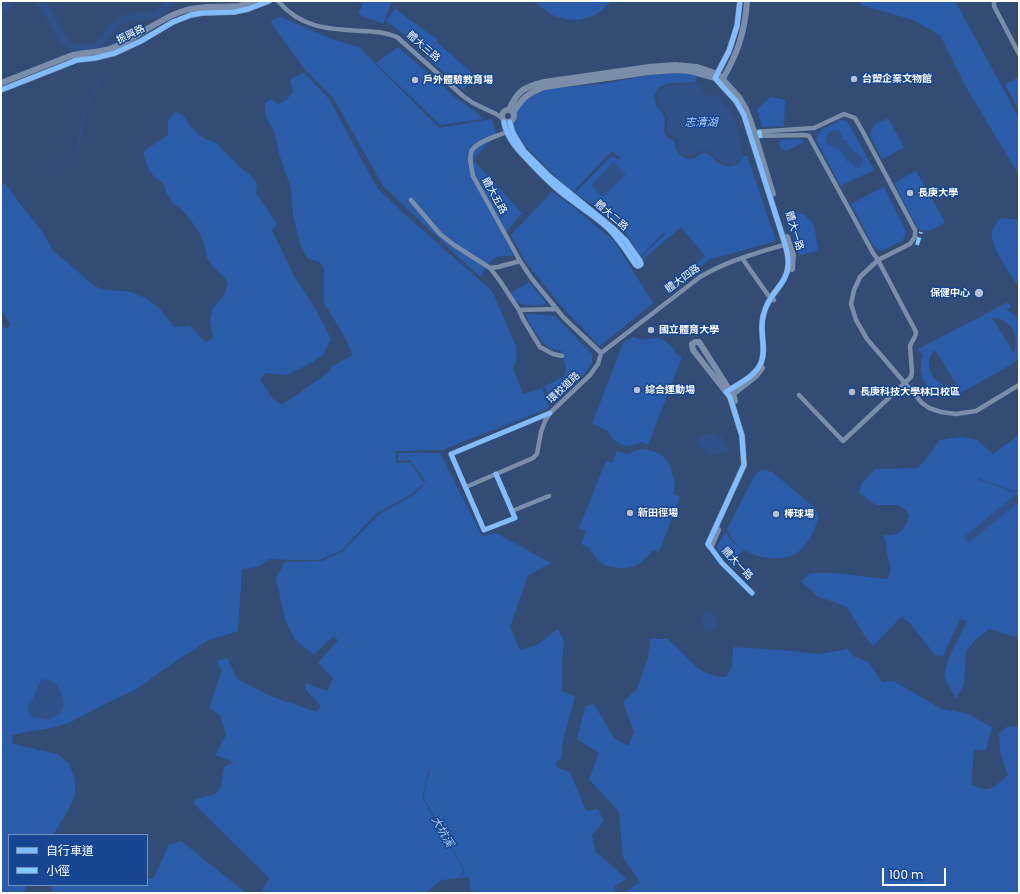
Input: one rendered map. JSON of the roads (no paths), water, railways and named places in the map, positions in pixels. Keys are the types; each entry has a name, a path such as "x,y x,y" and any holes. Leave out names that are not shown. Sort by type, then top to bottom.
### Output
{"street":[{"name":"振興路","path":"1,83 70,56 112,48 138,36 168,17 181,12 199,7 238,6 255,1"},
{"name":"振興路","path":"1,90 77,60 115,54 173,22 191,15 202,13 234,12 248,9 269,1"},
{"name":"體大三路","path":"278,1 296,17 317,26 334,30 386,33 396,38 463,96 473,103 496,114 505,121"},
{"path":"511,111 503,112 501,116 505,121 512,121 514,118 511,111 516,97 522,90 544,82 649,67 675,65 696,67 716,76 729,51 737,26 740,1"},
{"path":"721,82 741,39 747,1"},
{"path":"994,1 994,6 1019,54"},
{"name":"體大一路","path":"716,76 739,98 746,109 787,244 788,267 783,282 766,306 761,325 763,343 761,363 748,378 730,393 742,436 744,465 708,544 722,563 752,593"},
{"path":"753,134 814,128 844,114 855,118 915,230 915,237 910,244 878,260 860,277 854,290 851,304 856,320 868,339 922,403 929,408 940,412 956,414 976,411 1019,385"},
{"name":"體大二路","path":"505,121 524,151 550,177 614,229 626,241 640,261 640,265 636,265 620,242 608,229 543,177 519,151 507,132 505,121"},
{"name":"體大五路","path":"507,132 480,143 472,150 470,162 473,176 532,279 564,318 600,353"},
{"path":"753,134 809,136 916,332 916,337 911,342 910,346 911,377 843,441 799,395"},
{"path":"411,200 440,234 454,245 490,268 519,310 540,347 552,354 562,356"},
{"name":"體大四路","path":"600,353 700,277 713,269 787,244"},
{"path":"742,258 772,299"},
{"path":"490,268 520,260"},
{"path":"519,310 557,309"},
{"path":"698,342 701,344 730,393 693,350 692,344 698,342"},
{"name":"環校道路","path":"496,474 533,458 537,454 541,432 545,421 550,413 590,375 598,364 600,353"},
{"path":"466,487 496,474 515,518 484,530 452,454 550,413"},
{"path":"512,511 549,496"}],"water":[{"name":"志清湖","path":"699,84 705,94 709,96 713,95 719,98 735,121 739,132 743,154 741,160 737,163 733,165 725,164 706,150 695,155 687,156 680,152 678,139 668,132 667,116 659,104 657,95 663,88 672,85"},
{"path":"835,129 840,131 842,135 841,139 847,141 849,147 862,159 859,168 854,167 850,161 847,162 839,149 826,142 826,137 828,134"},
{"path":"613,162 626,174 603,197 591,186"},
{"path":"713,433 718,436 722,435 723,443 730,448 728,452 710,455 698,445 696,441 708,434"},
{"path":"710,610 717,616 716,628 710,632 704,630 701,621 705,612"},
{"path":"45,679 53,681 56,684 62,695 64,704 62,711 49,720 32,717 29,713 28,707 29,703 34,697 38,685"}],"waterway":[{"path":"1,11 12,1"},
{"path":"40,1 66,43 76,47 89,49 102,42 112,27 119,21 131,17 154,15 165,8 170,1"},
{"path":"49,173 72,156 78,149 84,109 101,76"},
{"path":"979,479 1011,491 1019,491"},
{"path":"969,538 1017,498 1019,499"},
{"name":"大坑溪","path":"429,770 423,798 464,870 455,893"}],"place":[{"name":"台塑企業文物館","path":"854,79"},
{"name":"戶外體驗教育場","path":"415,80"},
{"name":"長庚大學","path":"910,193"},
{"name":"保健中心","path":"979,293"},
{"name":"國立體育大學","path":"651,330"},
{"name":"綜合運動場","path":"637,390"},
{"name":"長庚科技大學林口校區","path":"852,392"},
{"name":"新田徑場","path":"630,513"},
{"name":"棒球場","path":"776,514"}]}
